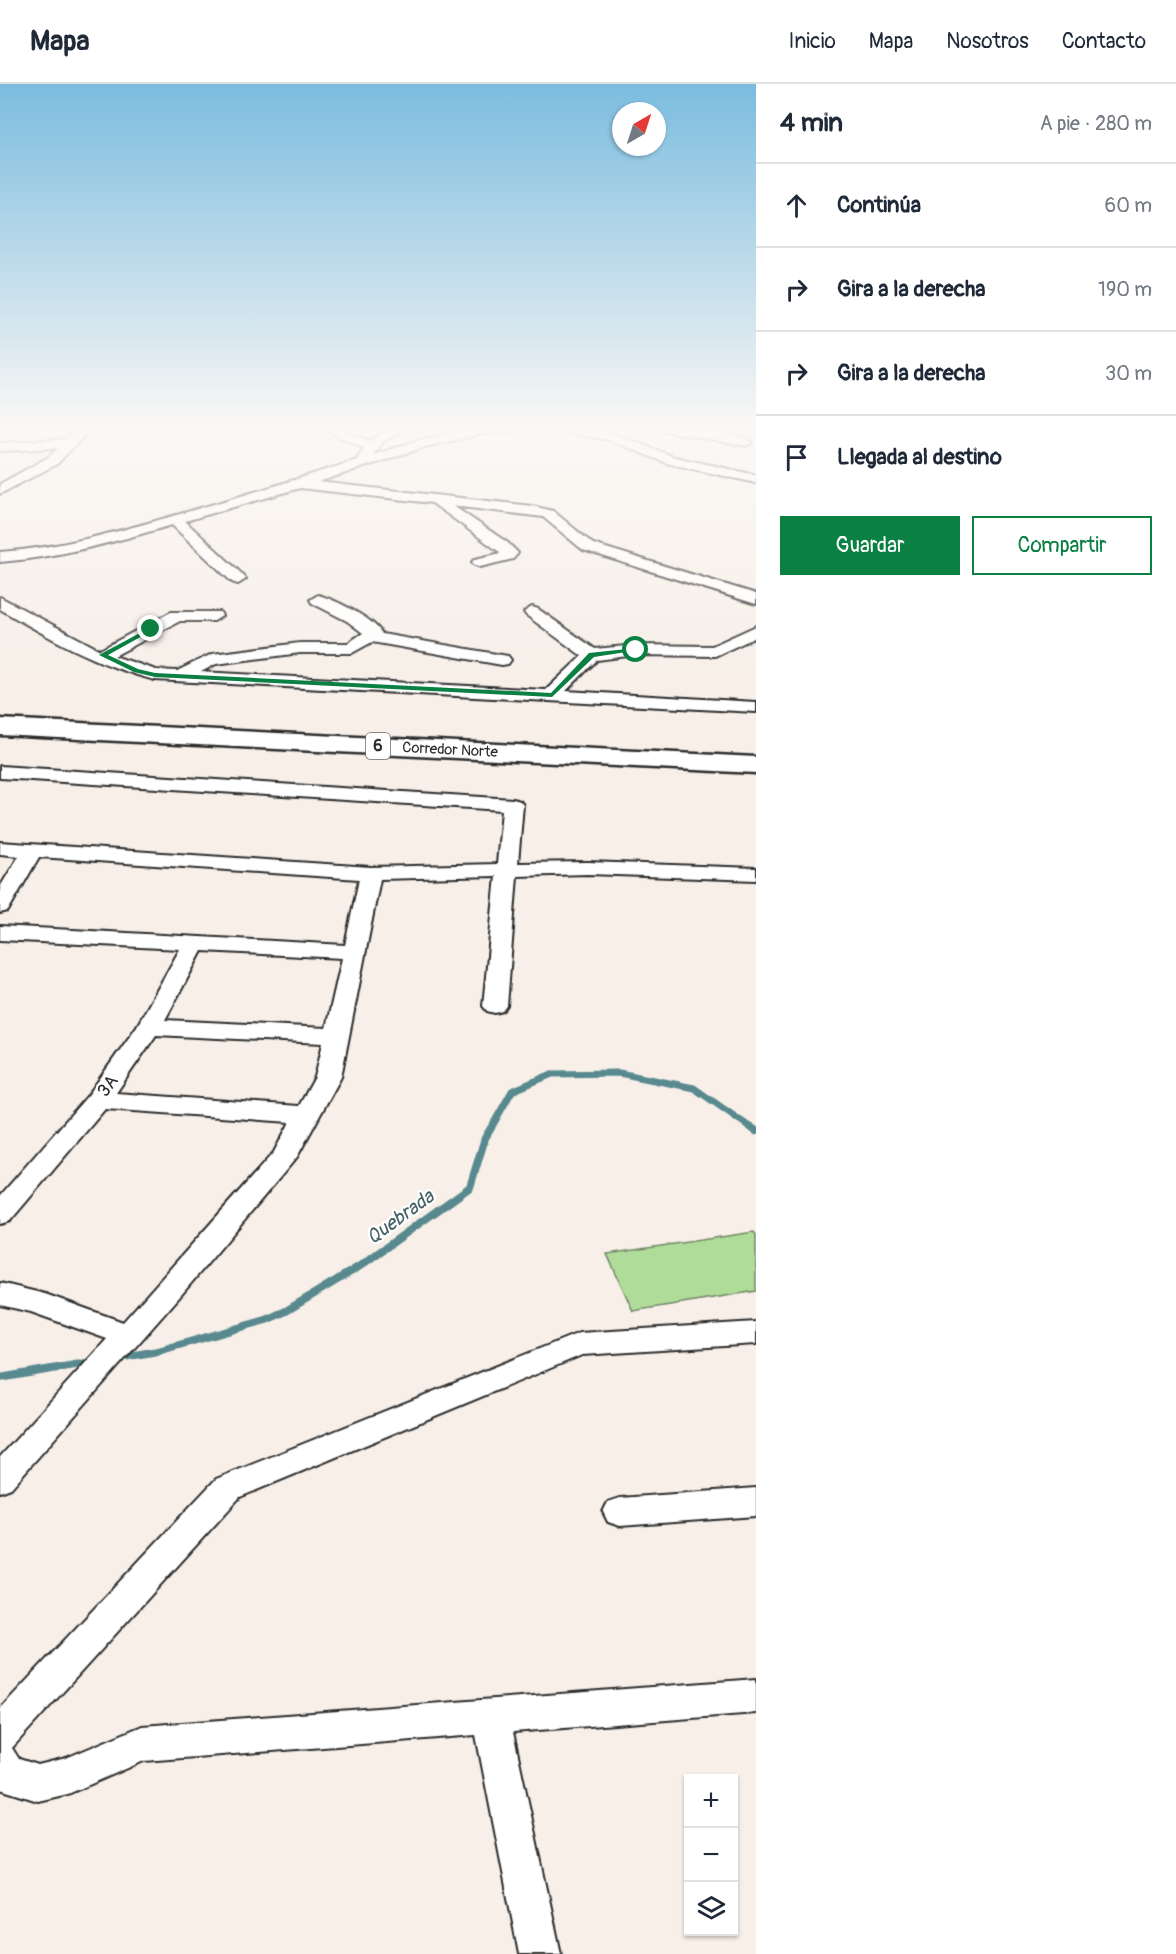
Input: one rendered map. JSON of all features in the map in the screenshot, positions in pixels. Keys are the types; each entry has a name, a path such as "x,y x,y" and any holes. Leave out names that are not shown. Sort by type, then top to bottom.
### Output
{"highway":[{"name":"Corredor Norte","path":"0,713 756,751"},
{"name":"Corredor Norte","path":"0,727 756,765"}],"street":[{"path":"0,557 38,554 86,545 197,513"},
{"path":"454,513 510,553 502,558 480,562"},
{"path":"545,513 588,547 756,601"},
{"path":"174,520 238,579"},
{"path":"318,600 353,617 372,630 374,633 372,637"},
{"path":"0,602 57,634 136,670 155,675 756,707"},
{"path":"532,612 592,655"},
{"path":"103,655 177,616 214,616"},
{"path":"552,695 592,655 636,650 715,651 756,631"},
{"path":"181,676 212,659 300,648 352,648 372,637 502,660"},
{"path":"0,772 513,805 495,1006"},
{"path":"0,848 371,873 506,872 588,868 756,874"},
{"path":"0,906 32,850"},
{"path":"0,1479 284,1157 328,1077 371,873"},
{"path":"0,933 354,952"},
{"name":"3A","path":"0,1214 98,1100 149,1027 195,943"},
{"path":"149,1027 336,1036"},
{"path":"98,1100 307,1115"},
{"path":"0,1294 35,1302 125,1339"},
{"path":"0,1735 228,1488 579,1344 756,1334"},
{"path":"620,1512 756,1502"},
{"path":"0,1761 7,1774 38,1783 68,1776 142,1744 756,1696"},
{"path":"491,1717 540,1954"}],"green space":[{"path":"754,1232 756,1235 756,1291 633,1311 607,1254"}],"waterway":[{"name":"Quebrada","path":"490,1130 512,1091 552,1074 619,1073 694,1088 754,1130"},
{"name":"Quebrada","path":"118,1358 158,1351 266,1320 286,1311 360,1266 470,1187 485,1138 491,1128"},
{"name":"Quebrada","path":"752,1128 756,1131"},
{"name":"Quebrada","path":"0,1378 92,1362"}],"route":[{"path":"151,629 103,655 136,670 155,675 552,695 592,655 636,650"}]}
